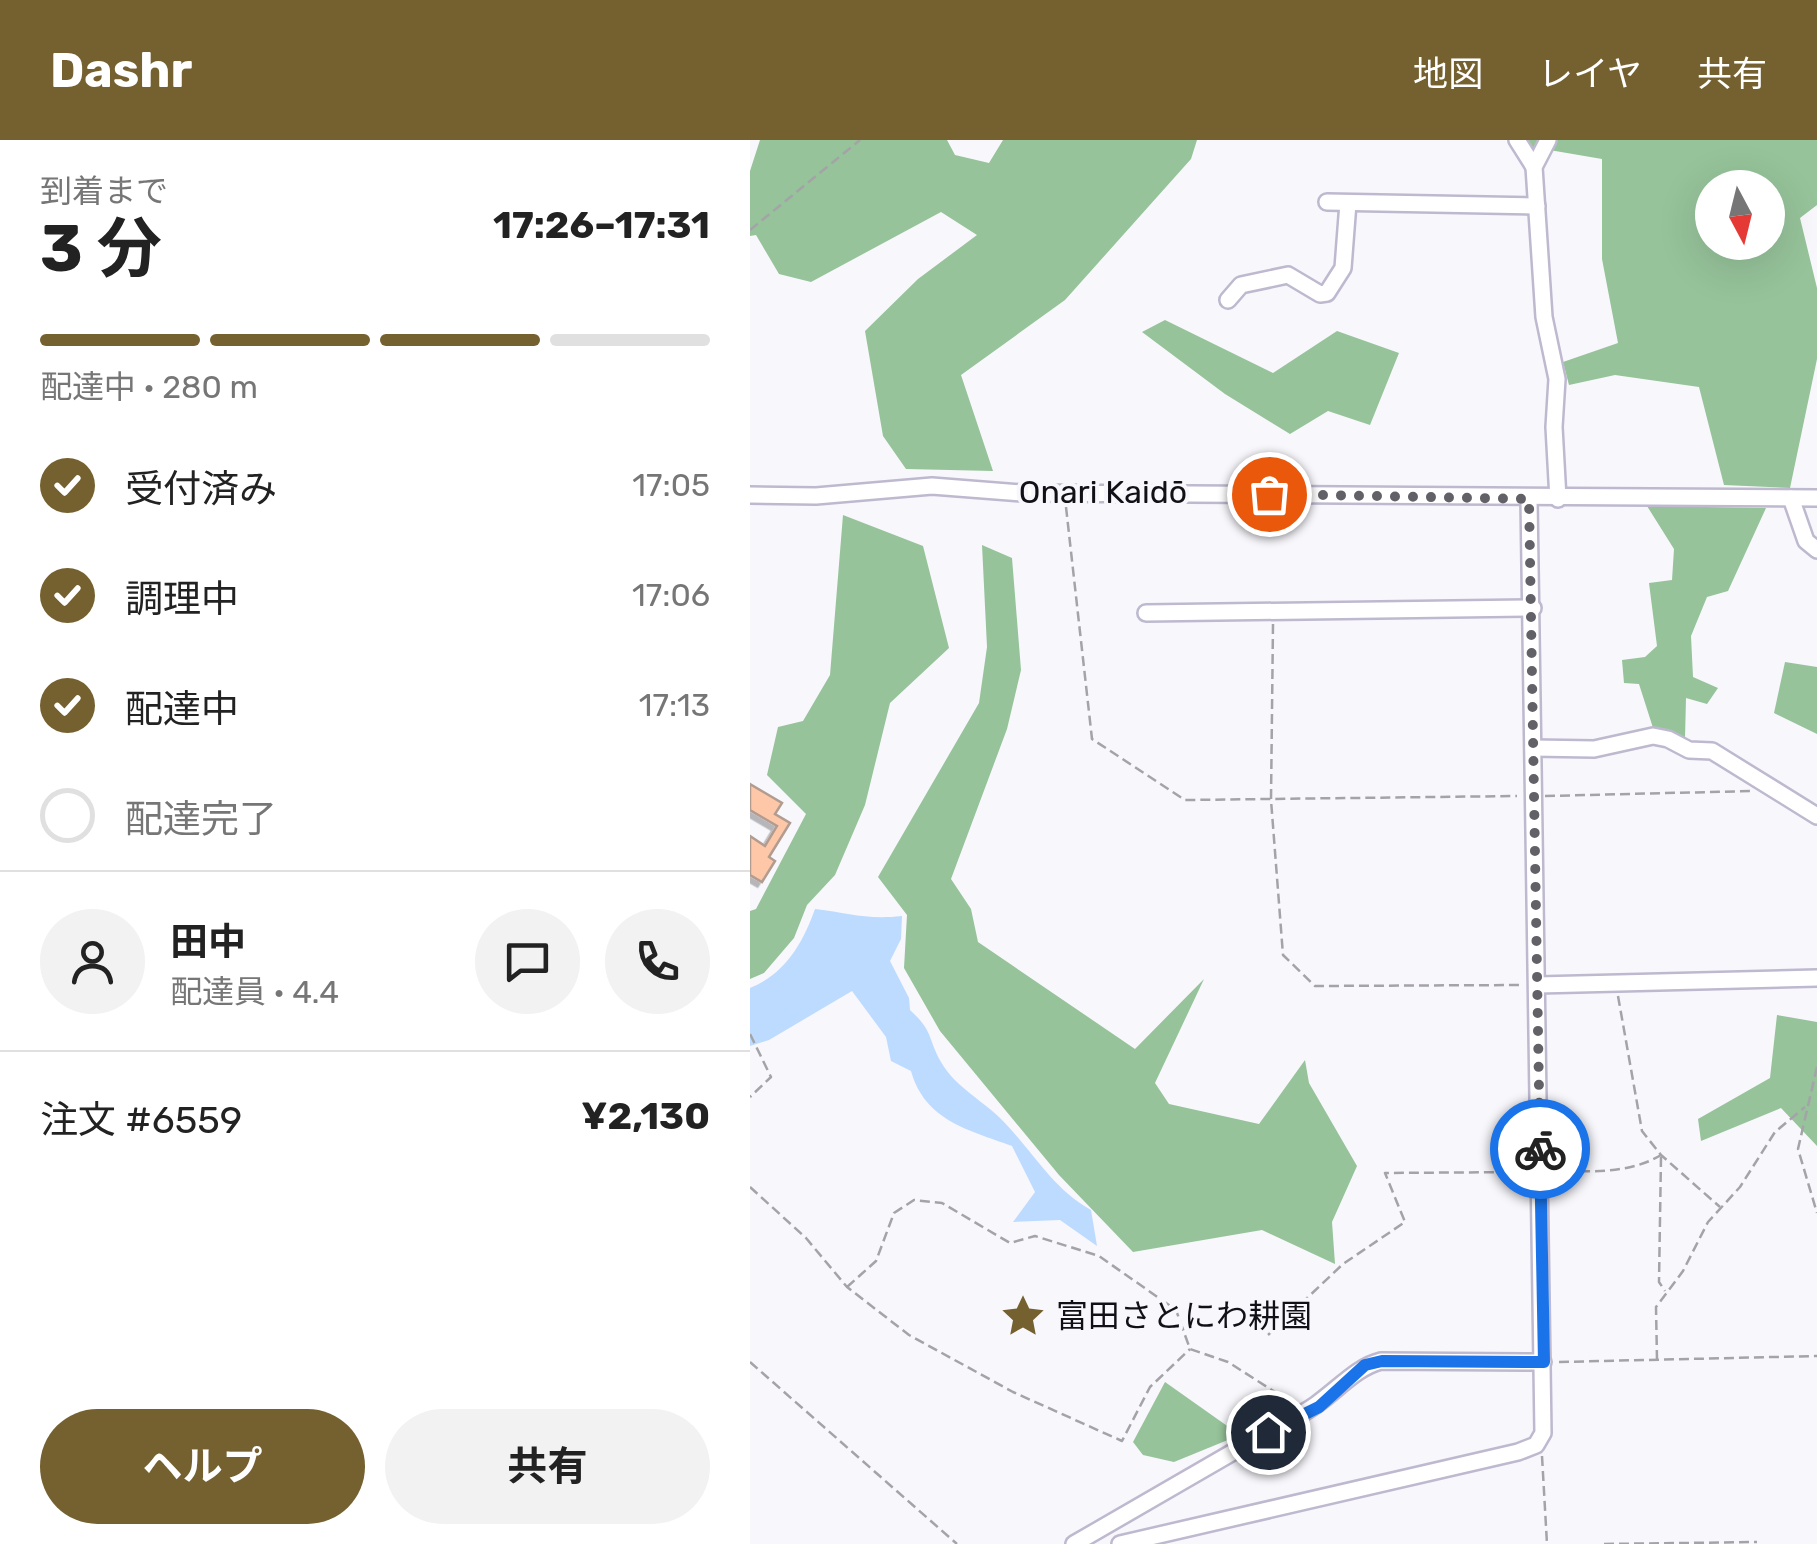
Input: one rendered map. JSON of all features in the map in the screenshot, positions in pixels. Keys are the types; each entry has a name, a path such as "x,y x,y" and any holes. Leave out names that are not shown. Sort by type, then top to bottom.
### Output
{"street":[{"path":"1517,140 1534,167 1544,317 1557,379 1554,427 1558,499"},
{"path":"1534,167 1548,140"},
{"path":"1327,202 1537,206"},
{"path":"1228,300 1241,285 1288,274 1320,294 1326,292 1344,268 1348,202"},
{"name":"Onari Kaidō","path":"750,495 816,496 932,486 1064,493 1817,498"},
{"path":"1791,498 1806,540 1817,550"},
{"path":"1120,1544 1536,1445 1542,1434 1544,1362 1529,499"},
{"path":"1146,613 1533,608"},
{"path":"1533,748 1594,750 1653,736 1689,750 1712,751 1817,816"},
{"path":"1538,985 1817,978"},
{"path":"1074,1544 1319,1407 1365,1365 1382,1361 1544,1362"}],"path":[{"path":"750,230 860,140"},
{"path":"1064,493 1092,739 1185,800 1774,791"},
{"path":"1273,612 1272,800 1283,955 1315,986 1538,985"},
{"path":"1617,984 1619,1021 1642,1131 1661,1155 1721,1208"},
{"path":"750,1034 771,1077 750,1097"},
{"path":"1817,1067 1804,1106 1798,1148 1817,1214"},
{"path":"1658,1360 1656,1307 1684,1270 1708,1222 1762,1157 1775,1132 1804,1106"},
{"path":"1268,1335 1343,1264 1405,1222 1385,1173 1610,1170 1645,1164 1661,1155"},
{"path":"1661,1155 1659,1282 1666,1293"},
{"path":"750,1187 806,1238 846,1287 926,1344 1013,1392 1122,1441 1150,1387 1190,1349"},
{"path":"846,1287 876,1260 894,1213 914,1200 942,1204 1010,1243 1035,1236 1100,1256 1176,1310 1190,1349"},
{"path":"1190,1349 1228,1362 1275,1392"},
{"path":"1544,1362 1817,1356"},
{"path":"750,1362 957,1544"},
{"path":"1536,1445 1542,1453 1546,1544"},
{"path":"1604,1544 1758,1542"}],"green space":[{"path":"760,140 947,140 955,155 989,163 1003,140 1197,140 1191,159 1065,300 961,375 993,471 906,469 883,436 865,331 918,279 977,235 941,212 811,282 779,274 756,235 750,236 750,171"},
{"path":"1523,140 1817,140 1817,205 1800,218 1817,288 1817,359 1790,488 1724,485 1699,387 1615,375 1569,385 1563,362 1618,343 1602,259 1602,159 1526,146"},
{"path":"1165,320 1273,373 1337,331 1399,353 1370,425 1328,411 1290,434 1225,394 1142,332"},
{"path":"1647,506 1766,508 1728,591 1707,597 1691,636 1693,677 1718,688 1707,704 1686,698 1685,738 1654,731 1639,684 1624,683 1622,660 1645,657 1657,646 1649,583 1672,580 1674,549"},
{"path":"843,515 923,546 949,648 890,703 865,805 835,875 807,905 794,938 764,973 750,979 750,911 756,909 806,814 767,775 778,727 803,721 830,675"},
{"path":"982,545 1012,558 1021,670 1007,729 951,879 971,909 978,942 1135,1049 1204,979 1155,1083 1169,1104 1259,1124 1305,1060 1309,1083 1357,1166 1332,1222 1335,1264 1262,1230 1133,1252 1059,1175 940,1031 904,968 907,915 878,877 979,703 987,647"},
{"path":"1785,662 1817,667 1817,734 1774,713"},
{"path":"1777,1015 1817,1022 1817,1146 1781,1108 1701,1141 1698,1119 1770,1078"},
{"path":"1165,1382 1240,1435 1174,1462 1143,1455 1133,1442"}],"water":[{"path":"815,909 868,917 902,916 901,939 890,961 909,998 910,1010 927,1030 941,1062 954,1079 1003,1121 1065,1191 1091,1210 1097,1246 1060,1220 1013,1222 1035,1192 1012,1146 951,1121 927,1102 911,1071 891,1061 886,1037 852,991 769,1040 750,1046 750,988 783,966 805,934"}],"building":[{"path":"750,784 782,803 775,814 790,823 769,857 775,861 762,882 750,875 750,836 765,846 777,826 750,810"}],"way so far":[{"path":"1269,494 1529,499 1540,1149"}],"place":[{"name":"富田さとにわ耕園","path":"1023,1316"}],"route":[{"path":"1268,1432 1319,1407 1365,1365 1382,1361 1544,1362 1540,1149"}]}
